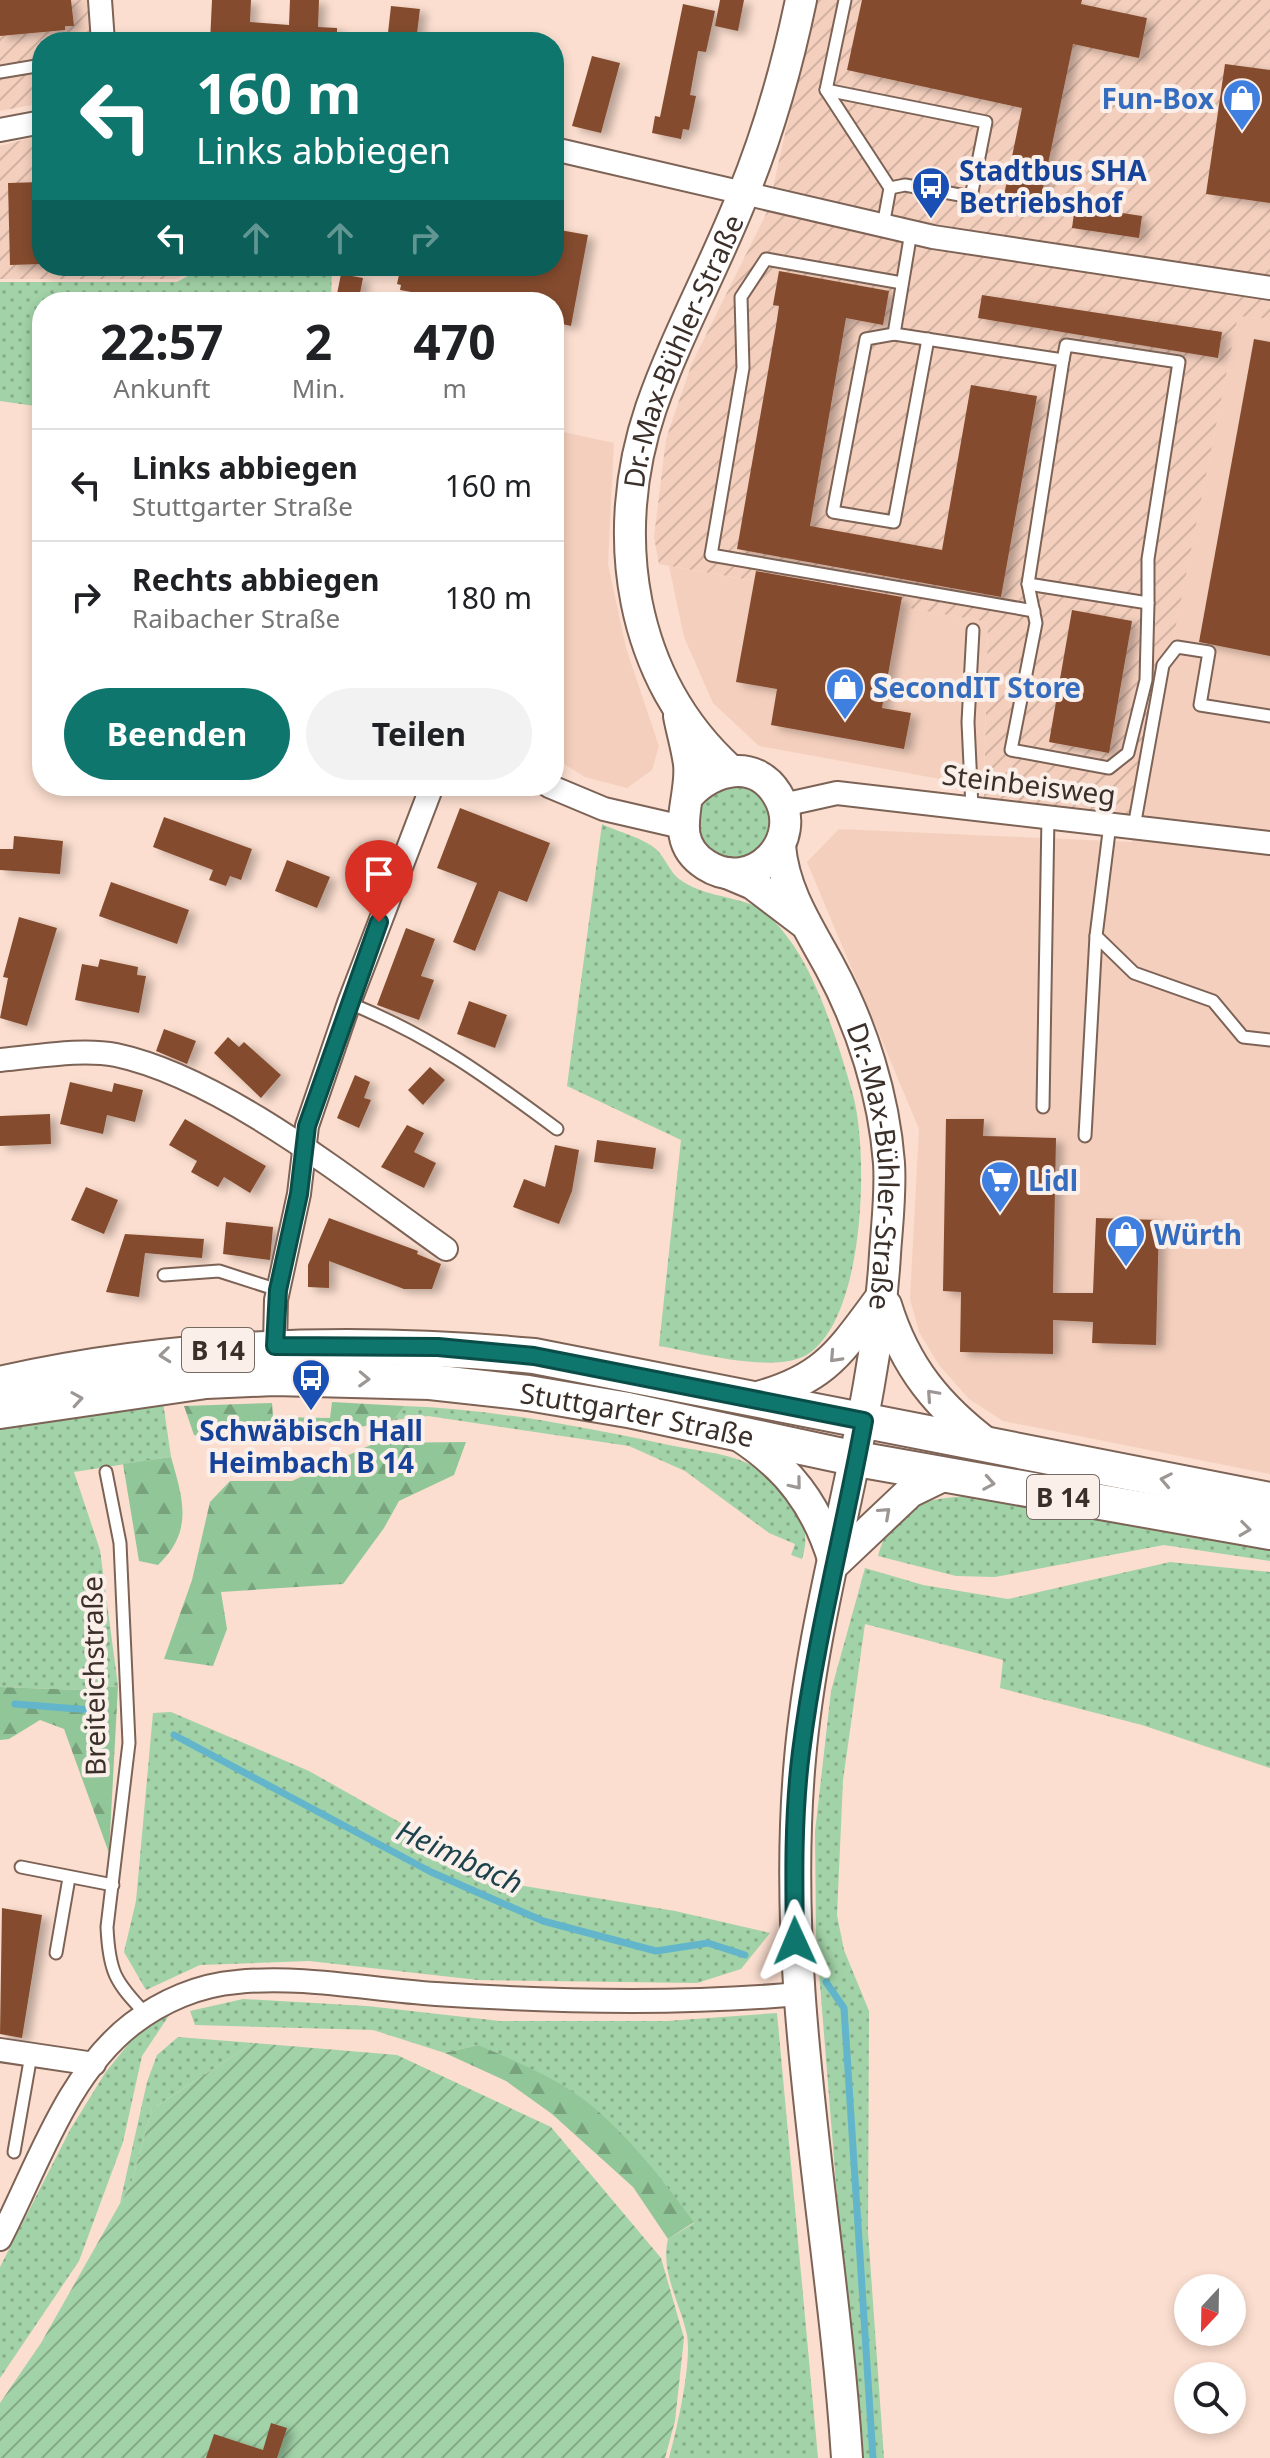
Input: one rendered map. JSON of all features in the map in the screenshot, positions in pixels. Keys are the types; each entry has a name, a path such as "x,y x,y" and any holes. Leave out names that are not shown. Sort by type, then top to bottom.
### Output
{"main road":[{"name":"Stuttgarter Straße","path":"0,1384 115,1360 275,1346 438,1347 534,1356 1270,1500"},
{"name":"Stuttgarter Straße","path":"0,1411 206,1381 363,1378 528,1393 736,1434 855,1469 945,1475 1270,1532"}],"street":[{"path":"100,0 102,32"},
{"name":"Dr.-Max-Bühler-Straße","path":"730,770 713,755 676,706 648,650 634,600 628,553 635,469 651,408 743,195 788,62 801,0"},
{"path":"0,130 32,124"},
{"path":"564,151 883,227 1270,288"},
{"name":"Dr.-Max-Bühler-Straße","path":"676,706 689,764 689,795"},
{"path":"730,770 758,776 773,788 783,805 786,826 780,846 758,868 727,873 701,863 685,840 682,827 689,795 714,774 730,770"},
{"path":"564,792 604,809 682,827"},
{"name":"Steinbeisweg","path":"783,805 837,793 1270,843"},
{"path":"275,1346 278,1290 307,1126 349,1003 428,796"},
{"name":"Dr.-Max-Bühler-Straße","path":"780,846 782,870 805,923 853,1015 882,1113 889,1165 883,1295 864,1421 800,1756 794,1871 799,1994 847,2458"},
{"name":"Dr.-Max-Bühler-Straße","path":"727,873 753,884 805,923"},
{"path":"0,1060 112,1054 163,1068 305,1149 446,1249"},
{"path":"754,1398 793,1386 831,1363 883,1295"},
{"path":"883,1295 897,1341 921,1382 952,1418 990,1446"},
{"path":"736,1434 764,1452 789,1474 809,1501 837,1553 910,1492 945,1475"},
{"path":"0,2239 47,2145 106,2048 146,2014 204,1988 267,1980 458,1996 583,2001 737,2000 799,1994"},
{"path":"0,2050 94,2064"}],"lane":[{"path":"845,0 826,90 890,188 883,227"},
{"path":"0,72 32,67"},
{"path":"826,90 986,122 971,197 905,185 890,188"},
{"path":"894,334 911,232"},
{"path":"902,283 766,259 741,297 743,368 711,555 1034,611"},
{"path":"928,339 894,522 833,512 866,339 894,334 928,339 1063,360"},
{"path":"1066,345 1179,362 1148,559 1146,680 1128,753 1109,768 1011,750 1036,623 1034,611 1028,584 1066,345"},
{"path":"1028,584 1148,603"},
{"path":"972,808 968,751 973,630"},
{"path":"1134,827 1163,665 1177,647 1209,652 1200,705 1270,716"},
{"path":"1043,1107 1048,816"},
{"path":"1085,1136 1096,936 1110,824"},
{"path":"1096,936 1134,973 1213,1001 1243,1037 1270,1040"},
{"path":"349,1003 426,1037 473,1066 557,1129"},
{"path":"164,1275 219,1271 278,1290"},
{"name":"Breiteichstraße","path":"106,1472 120,1543 129,1688 129,1743 107,1927 108,1957 116,1982 146,2014"},
{"path":"21,1867 113,1885"},
{"path":"56,1953 69,1878"},
{"path":"14,2152 31,2055"}],"shaded area":[{"path":"0,0 93,0 94,32 32,32 32,105 0,111"},
{"path":"815,0 1270,0 1270,319 1238,316 1137,819 984,799 988,622 659,564 654,537 666,439 692,363 768,210"},
{"path":"32,138 32,276 181,276 176,279 0,279 0,146"},
{"path":"1238,316 1270,319 1270,1474 1003,1421 969,1399 939,1365 919,1332 910,1299 919,1129 807,862 839,829 1132,842"},
{"path":"564,432 614,443 608,564 626,648 659,746 652,770 627,788 585,777 564,764"},
{"path":"669,566 988,622 984,787 759,746 713,703 684,637"}],"green space":[{"path":"188,276 332,276 331,292 32,292 32,406 0,401 0,282 177,282"},
{"path":"725,782 752,787 763,796 772,822 763,849 740,863 703,853 694,804"},
{"path":"602,824 652,846 676,876 687,884 753,905 767,915 799,953 834,1034 858,1122 861,1193 858,1233 852,1271 841,1306 827,1335 808,1354 794,1360 735,1360 659,1346 681,1140 567,1086"},
{"path":"163,1402 171,1457 74,1472 100,1550 118,1686 81,1690 0,1687 0,1429"},
{"path":"332,1402 404,1406 394,1420 307,1438 254,1443 194,1435 184,1406 272,1403 273,1417 330,1418"},
{"path":"404,1406 535,1419 738,1459 773,1480 793,1502 804,1530 802,1559 791,1555 795,1544 769,1533 685,1471 629,1446 428,1416 394,1420"},
{"path":"466,1442 454,1475 399,1501 384,1528 343,1584 221,1592 227,1629 213,1666 164,1659 192,1580 210,1502 230,1481 292,1481 375,1443"},
{"path":"171,1457 182,1501 177,1540 158,1565 139,1561 123,1464"},
{"path":"972,1496 1162,1532 1270,1546 1270,1561 1164,1545 995,1577 956,1576 878,1556 884,1539 901,1515 925,1502"},
{"path":"1170,1562 1270,1572 1270,1768 1142,1725 1000,1688 1003,1660 865,1624 843,1780 837,1915 844,1950 869,2011 868,2232 884,2458 858,2458 816,1934 815,1832 831,1691 865,1568 923,1585 1008,1599"},
{"path":"118,1686 109,1853 64,1729 40,1720 9,1739 0,1740 0,1687 81,1690"},
{"path":"171,1712 309,1771 401,1823 473,1871 512,1884 675,1911 770,1933 741,1969 697,1983 478,1980 309,1961 200,1965 146,1990 124,1952 136,1901 153,1713"},
{"path":"243,1999 367,2006 500,2021 667,2021 777,2013 818,2458 669,2458 683,2396 688,2347 669,2275 666,2251 668,2239 694,2223 478,2045 445,2053 373,2030 195,2025 190,2011"},
{"path":"170,2014 142,2056 123,2142 79,2261 0,2378 0,2267 70,2130 105,2073 134,2037"},
{"path":"178,2037 253,2043 152,2109 131,2184 120,2203 147,2082 157,2055"},
{"path":"253,2043 397,2055 551,2127 661,2258 684,2338 675,2421 665,2458 0,2458 0,2403 41,2343 131,2184 152,2109"},
{"path":"478,2045 548,2077 587,2102 631,2144 694,2222 668,2239 633,2187 552,2114 506,2081 445,2053"}],"building":[{"path":"0,0 71,0 74,26 65,26 65,30 0,36"},
{"path":"212,0 251,0 250,22 289,25 290,0 319,0 318,27 337,28 337,32 210,32"},
{"path":"720,0 744,0 738,31 715,26"},
{"path":"862,0 1082,0 1081,4 1147,18 1139,58 1073,44 1038,212 1002,205 1022,108 847,70"},
{"path":"683,4 715,11 706,52 698,51 690,95 696,96 689,130 683,129 681,139 652,133 655,116 660,117"},
{"path":"391,6 420,9 417,32 388,32"},
{"path":"592,56 620,63 601,133 572,126"},
{"name":"Fun-Box","path":"1225,64 1270,70 1270,203 1206,194"},
{"path":"32,182 32,264 10,265 8,183"},
{"path":"1075,206 1142,216 1139,238 1072,228"},
{"path":"564,231 588,235 571,326 564,324 564,292 411,292 400,290 401,285 397,284 399,276 564,276"},
{"path":"779,271 889,291 883,325 846,318 810,526 942,550 971,385 1037,396 1001,597 737,549 776,326 779,306 773,305"},
{"path":"341,276 363,278 360,292 337,292"},
{"path":"982,295 1222,332 1218,358 978,318"},
{"path":"1254,339 1270,342 1270,656 1199,642"},
{"path":"756,571 902,597 882,708 911,713 904,749 771,725 777,689 736,682"},
{"path":"1072,610 1132,621 1109,753 1049,742"},
{"path":"460,808 550,843 527,902 499,891 475,951 453,942 477,883 437,868"},
{"path":"164,817 252,849 241,880 230,876 226,886 209,880 213,870 153,847"},
{"path":"14,836 63,841 60,874 0,870 0,849 13,849"},
{"path":"287,860 330,877 317,908 275,891"},
{"path":"111,882 189,910 177,944 99,916"},
{"path":"19,917 57,928 27,1026 0,1018 8,978 3,977"},
{"path":"406,928 435,939 421,976 434,980 419,1020 377,1005"},
{"path":"100,959 138,967 137,975 146,976 139,1013 75,1000 82,964 98,967"},
{"path":"469,1001 507,1015 495,1048 457,1034"},
{"path":"164,1029 196,1041 187,1064 156,1051"},
{"path":"228,1037 239,1047 244,1042 281,1075 261,1098 214,1053"},
{"path":"430,1067 445,1080 423,1105 408,1090"},
{"path":"355,1075 370,1082 364,1098 371,1100 359,1128 337,1118"},
{"path":"70,1082 112,1092 114,1083 143,1090 135,1122 107,1115 103,1134 60,1124"},
{"path":"50,1114 51,1144 0,1146 0,1116"},
{"path":"185,1119 266,1166 250,1193 224,1177 218,1187 191,1172 197,1161 169,1145"},
{"name":"Lidl","path":"946,1119 984,1119 983,1136 1056,1138 1053,1293 1093,1293 1096,1218 1159,1220 1156,1345 1092,1343 1093,1322 1053,1320 1053,1354 960,1352 961,1292 943,1291"},
{"path":"407,1125 424,1133 414,1152 436,1163 424,1188 381,1167"},
{"path":"597,1140 656,1148 653,1169 594,1162"},
{"path":"555,1145 579,1150 572,1191 559,1224 513,1207 524,1179 545,1187"},
{"path":"86,1187 118,1200 104,1234 71,1220"},
{"path":"329,1218 418,1251 417,1254 441,1264 432,1289 404,1289 329,1261 329,1288 308,1287 308,1265"},
{"path":"226,1222 273,1227 270,1260 223,1254"},
{"path":"125,1234 204,1239 202,1258 145,1253 139,1297 106,1292"},
{"path":"2,1908 42,1915 22,2038 0,2034"},
{"path":"271,2423 287,2428 277,2458 206,2458 214,2434 263,2450"}],"waterway":[{"name":"Heimbach","path":"15,1704 91,1710"},
{"name":"Heimbach","path":"174,1735 431,1872 543,1921 656,1951 708,1943 745,1955"},
{"name":"Heimbach","path":"826,1982 844,2008 873,2458"}],"place":[{"name":"Fun-Box","path":"1242,132"},
{"name":"Stadtbus SHA Betriebshof","path":"931,220"},
{"name":"SecondIT Store","path":"845,721"},
{"name":"Lidl","path":"1000,1214"},
{"name":"Würth","path":"1126,1268"},
{"name":"Schwäbisch Hall Heimbach B 14","path":"311,1412"}],"route":[{"path":"379,922 307,1126 299,1194 278,1290 275,1346 361,1344 534,1356 864,1421 817,1649 800,1756 794,1843 795,1941"}]}
